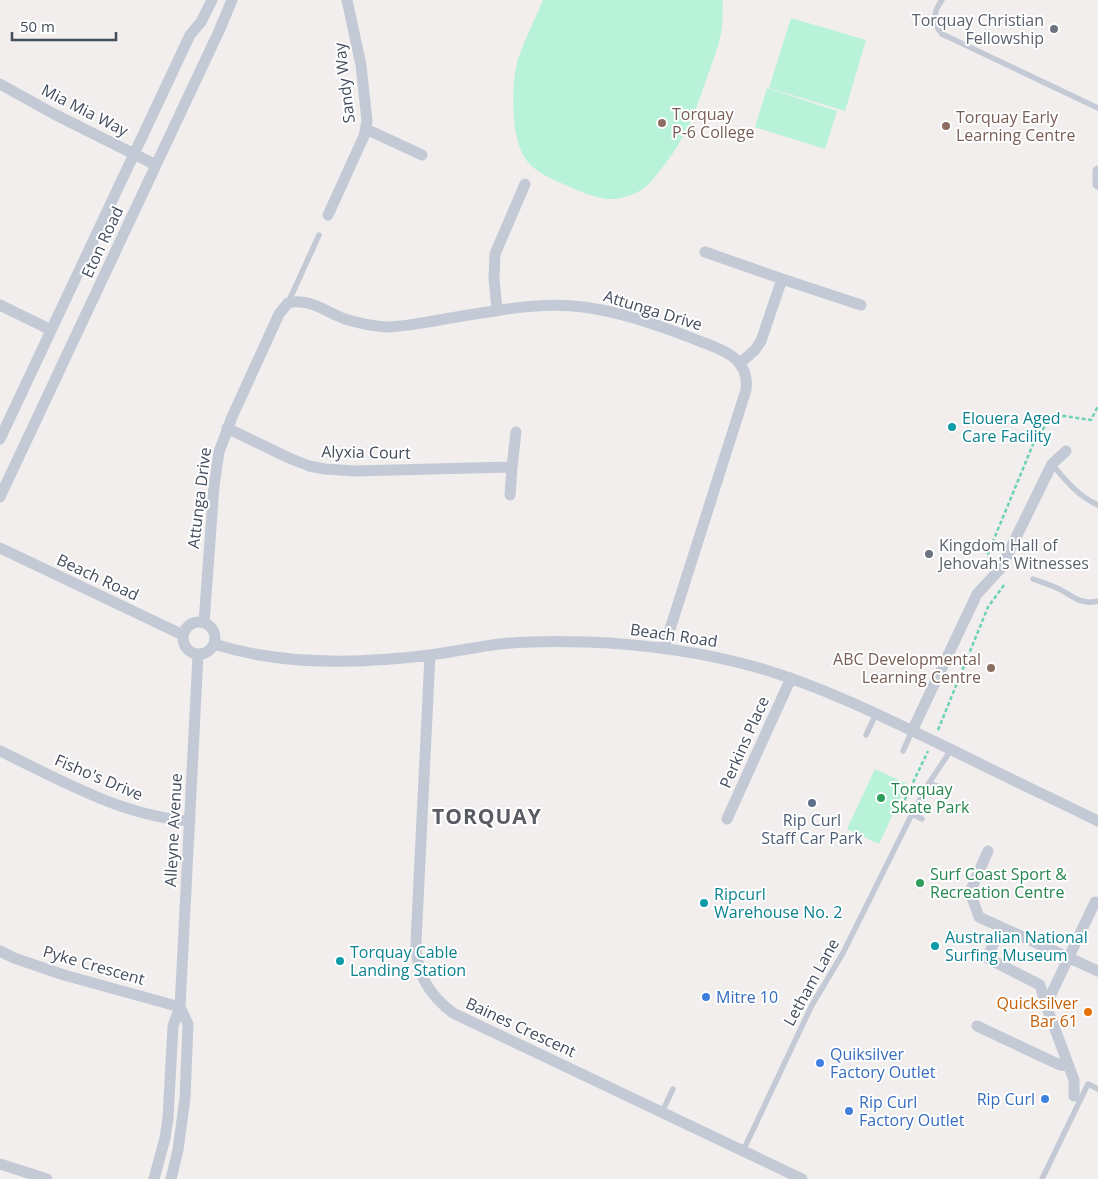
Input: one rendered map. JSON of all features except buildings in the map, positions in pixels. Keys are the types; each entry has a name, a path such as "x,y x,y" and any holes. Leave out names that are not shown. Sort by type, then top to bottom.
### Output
{"street":[{"name":"Eton Road","path":"0,439 190,35 201,22 212,0"},
{"name":"Eton Road","path":"0,497 232,0"},
{"name":"Sandy Way","path":"328,215 366,129 367,121 361,65 347,0"},
{"name":"Mia Mia Way","path":"0,84 54,114 156,164"},
{"path":"366,129 422,155"},
{"path":"1098,171 1098,184"},
{"path":"497,310 494,278 495,254 524,184"},
{"path":"705,252 861,305"},
{"path":"664,648 746,390 747,378 740,363 755,350 761,341 782,279"},
{"name":"Attunga Drive","path":"204,623 215,476 219,452 227,428 279,314 288,303 302,301 345,319 388,327 405,326 497,310 548,305 583,307 601,310 671,330 728,354 740,363"},
{"path":"0,305 51,330"},
{"name":"Alyxia Court","path":"227,428 289,458 309,466 325,469 355,471 512,467"},
{"path":"510,495 516,432"},
{"path":"912,731 971,606 984,585 1001,568 1052,464 1066,451"},
{"name":"Beach Road","path":"0,548 183,635"},
{"path":"196,622 204,623 210,626 214,634 214,644 210,651 198,655 190,652 185,647 182,640 183,635 186,628 191,624 196,622"},
{"name":"Beach Road","path":"214,644 254,656 307,660 382,660 430,655 498,644 588,642 664,648 726,660 790,678 820,689 912,731 1098,821"},
{"name":"Alleyne Avenue","path":"154,1179 165,1138 168,1118 173,1026 180,1008 198,655"},
{"name":"Baines Crescent","path":"430,655 416,942 418,963 424,981 441,1003 453,1012 802,1179"},
{"name":"Perkins Place","path":"727,819 790,678"},
{"name":"Fisho's Drive","path":"0,751 101,799 127,809 154,816 190,821"},
{"path":"988,851 970,892 979,917 1098,971"},
{"path":"1046,1004 1096,898"},
{"path":"1001,927 987,958 1040,985 1074,1080 1074,1096"},
{"name":"Pyke Crescent","path":"0,951 14,958 64,974 180,1008"},
{"name":"Alleyne Avenue","path":"171,1179 178,1150 185,1098 188,1024 180,1008"},
{"path":"977,1026 1060,1065 1069,1066"},
{"path":"0,1164 47,1179"}],"lane":[{"path":"942,0 935,11 934,20 936,27 942,34 1098,108"},
{"name":"Attunga Drive","path":"288,303 319,235"},
{"path":"1052,464 1068,483 1084,497 1098,505"},
{"path":"1033,579 1056,587 1076,600 1083,602 1098,601"},
{"path":"866,735 876,714"},
{"path":"903,751 912,731"},
{"name":"Letham Lane","path":"743,1151 812,1005 843,953 912,814 950,750"},
{"path":"929,783 937,786"},
{"path":"912,814 922,819"},
{"path":"1042,1179 1088,1084 1098,1089"},
{"path":"662,1112 673,1089"}],"green space":[{"path":"543,0 723,0 722,27 718,46 689,125 662,168 649,184 636,193 623,198 607,199 585,193 542,174 532,167 522,153 515,127 514,83 518,59"},
{"path":"791,18 866,40 845,111 769,88"},
{"path":"767,88 837,111 825,149 755,127"},
{"name":"Torquay Skate Park","path":"875,769 907,784 879,844 847,829"}],"place":[{"name":"Torquay Christian Fellowship","path":"1054,29"},
{"name":"Torquay P-6 College","path":"662,123"},
{"name":"Torquay Early Learning Centre","path":"946,126"},
{"name":"Elouera Aged Care Facility","path":"952,427"},
{"name":"Kingdom Hall of Jehovah's Witnesses","path":"929,554"},
{"name":"ABC Developmental Learning Centre","path":"991,668"},
{"name":"Torquay Skate Park","path":"881,798"},
{"name":"Rip Curl Staff Car Park","path":"812,803"},
{"name":"Surf Coast Sport & Recreation Centre","path":"920,883"},
{"name":"Ripcurl Warehouse No. 2","path":"704,903"},
{"name":"Australian National Surfing Museum","path":"935,946"},
{"name":"Torquay Cable Landing Station","path":"340,961"},
{"name":"Mitre 10","path":"706,997"},
{"name":"Quicksilver Bar 61","path":"1088,1012"},
{"name":"Quiksilver Factory Outlet","path":"820,1063"},
{"name":"Rip Curl","path":"1045,1099"},
{"name":"Rip Curl Factory Outlet","path":"849,1111"}],"district":[{"name":"TORQUAY","path":"487,817"}]}
